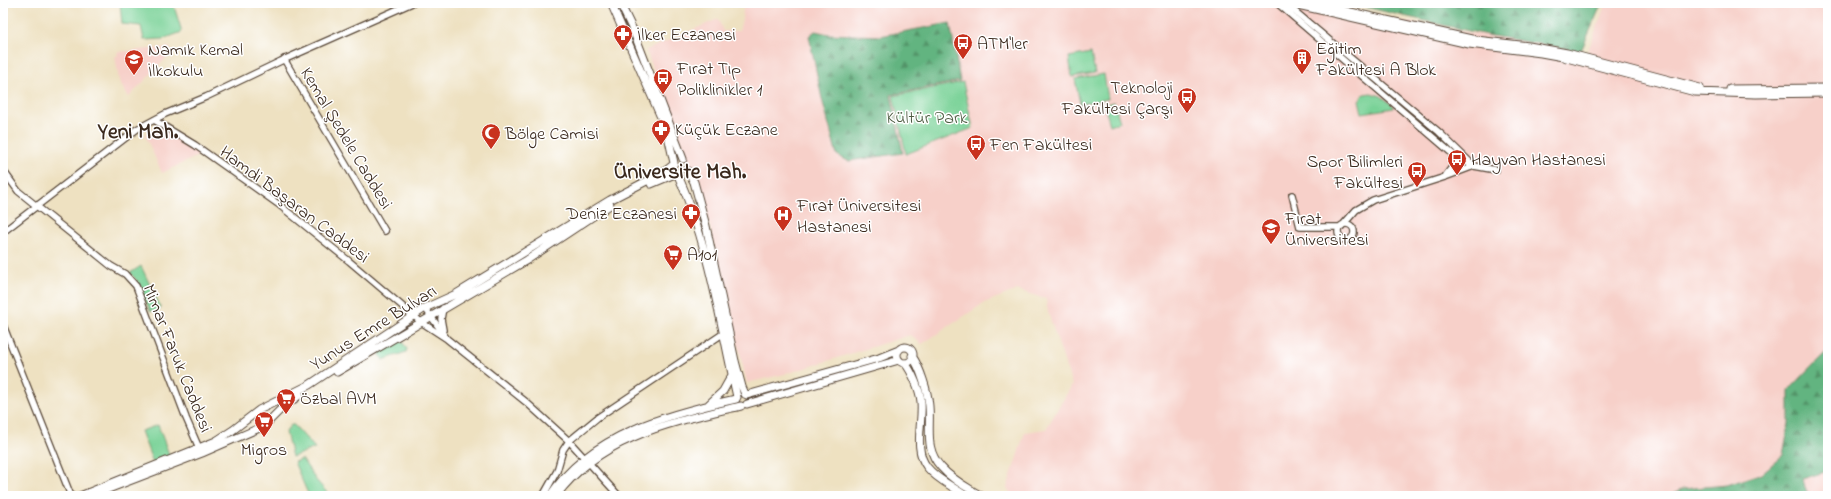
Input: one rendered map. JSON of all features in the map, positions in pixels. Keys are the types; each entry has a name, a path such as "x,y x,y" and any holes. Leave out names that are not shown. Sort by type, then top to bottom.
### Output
{"main road":[{"path":"611,3 667,131 674,170 677,173 695,219 724,333 737,402 744,405"},
{"path":"620,3 633,30 683,159 688,164 687,170 694,182 706,226 738,375 749,400 744,405"},
{"path":"1289,3 1469,44 1556,56 1695,92 1756,94 1828,93"},
{"path":"1310,3 1476,40 1529,46 1567,53 1701,89 1828,88"},
{"path":"673,164 678,159 683,159"},
{"name":"Yunus Emre Bulvarı","path":"80,496 199,448 233,430 259,410 309,385 426,308 456,294 610,200 673,164"},
{"path":"677,173 684,173 687,170"},
{"name":"Yunus Emre Bulvarı","path":"91,496 202,453 264,426 293,399 431,315 527,260 623,198 677,173"},
{"path":"556,496 587,460 605,444 625,432 736,398 740,394 746,395 766,391 864,362 899,350 903,347 909,348 927,395 929,406 929,444 932,455 940,467 952,478 981,496"},
{"path":"899,350 897,356 912,377 921,400 920,437 922,460 935,476 966,496"},
{"path":"550,496 568,471 616,444 650,430 677,421 744,405 911,360 912,356"},
{"path":"706,406 723,391 732,375"}],"street":[{"path":"3,232 137,129 284,59 412,3"},
{"path":"1277,3 1400,104 1439,132 1474,166"},
{"path":"1285,3 1400,104 1452,154 1474,166 1496,170"},
{"name":"Kemal Şedele Caddesi","path":"284,59 385,230"},
{"name":"Hamdi Başaran Caddesi","path":"154,120 196,145 278,204 421,322 447,339"},
{"path":"1446,177 1453,166 1452,154"},
{"path":"1292,195 1300,228 1341,227 1356,210 1373,200 1446,177 1474,166"},
{"name":"Mimar Faruk Caddesi","path":"3,170 18,191 111,266 125,274 136,286 186,418 199,448"},
{"path":"426,308 444,332"},
{"path":"443,308 441,318 447,339 526,402 569,441 619,496"},
{"path":"3,326 71,496"},
{"path":"543,496 557,471 563,450 569,441 597,418 724,333"}],"shaded area":[{"name":"Fırat Üniversitesi","path":"744,3 1326,3 1381,17 1587,53 1606,3 1828,3 1828,496 1012,496 1007,488 1025,432 1046,429 1072,385 1048,312 1046,299 1017,290 984,303 922,344 910,335 789,373 747,383 703,199 646,50 718,19 723,31 739,31"},
{"name":"Namık Kemal İlkokulu","path":"170,47 171,53 129,97 119,80 115,56 118,56 117,52"},
{"path":"161,126 202,154 162,173 145,135"}],"green space":[{"path":"120,3 173,3 182,32 163,39 144,40 141,26 122,24"},
{"path":"1347,3 1602,3 1581,51 1487,35"},
{"path":"950,23 960,81 891,95 903,153 848,161 837,155 822,99 809,36 815,31 829,34 880,36"},
{"path":"1091,53 1095,73 1072,77 1069,57"},
{"path":"1104,74 1108,99 1080,104 1075,79"},
{"name":"Kültür Park","path":"963,82 973,128 906,154 893,96"},
{"path":"1371,93 1381,96 1394,106 1394,108 1362,113 1359,100 1364,94"},
{"path":"1114,102 1120,122 1110,125 1104,105"},
{"path":"141,266 161,308 157,311 150,311 138,282 130,273"},
{"path":"399,337 407,349 406,352 383,360 378,351"},
{"path":"1825,353 1828,354 1828,471 1802,479 1807,492 1815,496 1669,496 1683,489 1727,485 1761,474 1783,455 1789,423 1789,390"},
{"path":"158,425 170,457 153,463 141,431"},
{"path":"291,425 294,425 315,448 292,457 286,432"},
{"path":"302,459 316,480 330,496 309,496 294,462"}],"place":[{"name":"İlker Eczanesi","path":"623,51"},
{"name":"ATM'ler","path":"963,60"},
{"name":"Eğitim Fakültesi A Blok","path":"1302,75"},
{"name":"Namık Kemal İlkokulu","path":"134,76"},
{"name":"Fırat Tıp Poliklinikler 1","path":"663,95"},
{"name":"Teknoloji Fakültesi Çarşı","path":"1187,114"},
{"name":"Küçük Eczane","path":"661,146"},
{"name":"Bölge Camisi","path":"491,150"},
{"name":"Fen Fakültesi","path":"976,161"},
{"name":"Hayvan Hastanesi","path":"1457,176"},
{"name":"Spor Bilimleri Fakültesi","path":"1417,188"},
{"name":"Deniz Eczanesi","path":"691,230"},
{"name":"Fırat Üniversitesi Hastanesi","path":"783,232"},
{"name":"Fırat Üniversitesi","path":"1271,245"},
{"name":"A101","path":"673,271"},
{"name":"Özbal AVM","path":"286,415"},
{"name":"Migros","path":"264,438"}],"district":[{"name":"Yeni Mah.","path":"138,130"},
{"name":"Üniversite Mah.","path":"680,170"}]}
